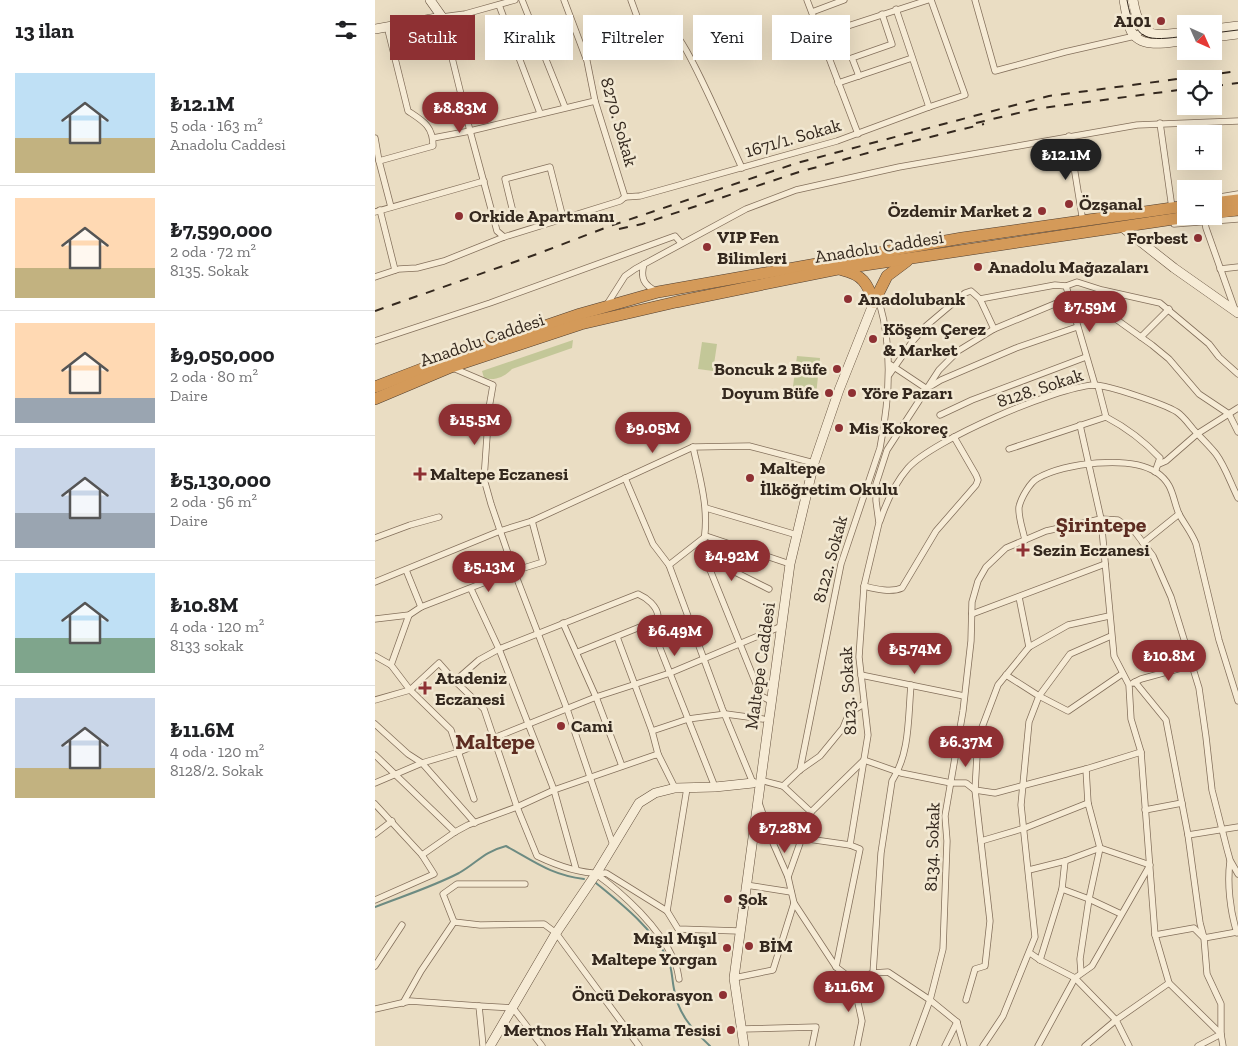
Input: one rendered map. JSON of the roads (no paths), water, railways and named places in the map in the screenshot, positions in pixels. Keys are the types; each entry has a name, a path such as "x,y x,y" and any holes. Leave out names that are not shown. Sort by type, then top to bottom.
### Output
{"highway":[{"path":"1222,202 1238,200"},
{"name":"Anadolu Caddesi","path":"375,399 451,368 581,324 675,302 838,269 962,238 1052,227 1177,207"},
{"path":"1222,212 1238,210"},
{"name":"Anadolu Caddesi","path":"375,387 445,360 606,306 658,292 886,258 908,260 1177,219"},
{"path":"886,258 887,276"},
{"path":"874,302 887,276 908,260"},
{"path":"838,269 856,274 862,279 869,287 874,302"}],"street":[{"path":"430,0 440,15"},
{"path":"438,0 441,15"},
{"path":"457,15 515,0"},
{"path":"522,0 565,107"},
{"name":"8270. Sokak","path":"564,0 587,60 595,101 625,197"},
{"path":"631,0 646,37 652,38 673,32 679,37 742,168"},
{"path":"807,0 813,15"},
{"path":"812,12 844,0"},
{"path":"850,24 929,0"},
{"name":"1671/1. Sokak","path":"375,277 395,270 417,268 444,261 504,237 620,201 625,197 640,196 859,134 965,95 929,0"},
{"path":"975,0 995,71 1135,36 1144,29"},
{"path":"1124,0 1130,30 1135,36 1143,41 1158,44 1177,41"},
{"path":"1133,0 1139,24 1149,34 1177,33"},
{"path":"499,5 540,113"},
{"path":"896,9 929,107"},
{"path":"859,76 852,58 892,44 882,14"},
{"path":"379,161 433,146 433,138 427,124 408,111 387,26"},
{"path":"375,29 390,26"},
{"path":"1223,28 1238,26"},
{"path":"1223,36 1238,34"},
{"path":"838,83 912,58"},
{"path":"452,60 497,231 504,237"},
{"path":"830,60 859,134"},
{"path":"433,138 595,101"},
{"path":"606,306 625,276 644,264 746,208 797,190 899,167 1142,124 1238,121"},
{"path":"1160,123 1172,208"},
{"path":"1069,136 1083,222"},
{"path":"375,138 391,207"},
{"path":"513,212 505,179 550,167 563,218"},
{"path":"395,270 378,211 484,181"},
{"path":"1222,197 1238,194"},
{"path":"1222,220 1238,218"},
{"path":"1122,227 1177,224"},
{"path":"1206,225 1236,310"},
{"path":"1122,227 1174,268 1236,310"},
{"path":"375,341 490,303 675,236 681,243"},
{"path":"644,264 643,278 649,287 658,292"},
{"path":"1220,269 1238,267"},
{"path":"980,299 1055,285 1066,286 1077,282 1102,290 1160,303 1209,344 1219,357 1238,374"},
{"path":"1066,286 1086,358 1106,417"},
{"path":"889,375 912,342 926,326 965,293 971,291 980,299 994,329"},
{"path":"1069,298 1083,301 1113,317 1141,337 1169,360 1199,394 1229,414 1238,432"},
{"name":"8123. Sokak","path":"850,845 868,735 859,657 865,586 879,523 875,501 876,484 887,450 939,370 957,351 994,329 1069,298"},
{"name":"8122. Sokak","path":"800,770 841,564 882,434 889,375 885,322 880,305 874,302"},
{"name":"Maltepe Caddesi","path":"744,1046 734,978 758,799 757,782 771,701 790,564 814,463 839,390 874,302"},
{"path":"1141,337 1169,309"},
{"path":"887,363 927,389 941,380 1016,348 1077,327"},
{"path":"940,415 972,400 1086,358"},
{"path":"451,368 493,385 489,408 484,479 514,571 567,709 613,845"},
{"name":"8128. Sokak","path":"879,523 896,485 909,467 926,454 967,430 1014,410 1070,390 1096,385 1135,396 1178,413 1217,455 1238,498"},
{"path":"1159,464 1166,461 1197,434 1238,408"},
{"path":"1009,450 1106,417 1123,426 1160,458 1155,472"},
{"path":"1079,425 1101,520 1114,656 1129,685 1131,719 1141,752 1155,934 1169,983 1221,1034"},
{"path":"882,434 887,450"},
{"path":"865,586 881,590 897,590 902,588 936,531 976,484 977,475 955,437"},
{"path":"375,582 501,531 532,521 693,447 749,446 814,463"},
{"path":"693,447 706,508 706,536 702,550 761,696 771,701"},
{"path":"1025,540 1019,506 1026,492 1036,479 1062,469 1088,464 1123,463 1155,472 1164,479 1173,491 1179,514 1191,532 1196,544 1219,640 1238,701"},
{"path":"625,478 653,544 669,565 725,714 757,782"},
{"path":"706,508 797,535"},
{"path":"1143,543 1179,514"},
{"path":"375,538 439,517"},
{"path":"1101,520 1118,520 1135,532 1153,556 1171,597 1199,688 1211,790 1230,860 1238,874"},
{"name":"8134. Sokak","path":"913,1046 930,1000 943,949 947,841 945,816 965,696 971,641 972,602 978,581 986,567 1006,548 1047,531 1101,520"},
{"path":"375,619 409,615 421,607 514,571 543,562 532,521"},
{"path":"669,565 706,536"},
{"path":"706,536 790,564"},
{"path":"705,557 769,588"},
{"path":"972,614 1019,598 1105,564"},
{"path":"406,570 421,607"},
{"path":"471,589 499,649 554,790 575,869"},
{"path":"455,681 479,660 499,649 638,594 646,598 657,611 658,616 651,623 578,652"},
{"path":"1019,598 1029,647"},
{"path":"391,665 409,615"},
{"path":"966,1000 975,969 985,966 990,920 975,790 977,738 998,685 1029,647 1068,624 1109,616"},
{"path":"656,635 690,622"},
{"path":"563,623 578,652 622,766"},
{"path":"651,623 715,787"},
{"path":"375,782 422,763 459,752 596,697 670,673 782,626"},
{"path":"983,1046 1003,1016 1035,938 1025,828 1021,805 1029,722 1039,696 1070,654 1111,636"},
{"path":"617,637 658,754 675,788"},
{"path":"375,656 391,665 410,690 451,730 474,799"},
{"path":"375,699 410,690 439,663 484,709 517,807 537,856 555,865 595,874 616,888 651,925 675,962 679,979"},
{"path":"1129,685 1141,679 1192,665"},
{"path":"1006,675 1068,712 1122,674"},
{"path":"861,675 965,696"},
{"path":"1135,682 1166,720 1188,835 1199,923 1204,938 1207,974 1221,1004 1223,1046"},
{"path":"873,973 881,853 892,781 898,772 906,750 911,685"},
{"path":"783,786 800,770 820,756 843,728 849,712 864,704"},
{"path":"651,731 688,719 725,714 763,719"},
{"path":"375,724 408,754 422,763 475,822"},
{"path":"788,877 811,812 864,760 898,772 951,783 966,783 975,790 995,793 1141,752"},
{"path":"590,776 658,754"},
{"path":"422,855 455,832 475,822 517,807 590,776 658,754"},
{"path":"375,755 455,832"},
{"path":"1081,972 1080,959 1089,899 1100,848 1088,803 1086,769"},
{"path":"490,1046 556,933 639,803 655,793 675,788 715,787 757,782 783,786 811,812"},
{"path":"667,911 687,788"},
{"path":"758,799 773,843 788,877 794,903 836,967 853,980 861,1022 857,1046"},
{"path":"981,841 1025,828 1088,803"},
{"path":"1145,810 1182,803"},
{"path":"375,804 422,855 434,874 375,900"},
{"path":"375,834 392,821"},
{"path":"1188,835 1238,827"},
{"path":"801,838 850,845 860,849 836,967"},
{"path":"1029,870 1065,861 1100,848 1149,865"},
{"path":"1204,938 1237,933 1229,885 1230,860"},
{"path":"1040,960 1062,889 1065,861"},
{"path":"1038,1046 1075,978 1092,966 1149,865"},
{"path":"595,874 605,873 667,911 678,929 739,931"},
{"path":"454,922 443,894 457,884 525,884"},
{"path":"746,885 791,892"},
{"path":"1062,889 1121,914"},
{"path":"734,978 773,970 794,903"},
{"path":"454,922 480,925 544,924 556,933 639,1046"},
{"path":"403,1003 421,971 454,922"},
{"path":"375,966 402,925"},
{"path":"1155,934 1194,928 1204,938"},
{"path":"1030,953 1075,978 1117,1020 1129,1046"},
{"path":"853,980 873,973 888,972 930,1000 957,1022 964,1046"},
{"path":"1085,1046 1117,1020 1169,983"},
{"path":"375,1009 410,1001 513,1008 542,1046"},
{"path":"479,1006 483,1046"},
{"path":"945,1046 957,1022"},
{"path":"741,1029 816,1027 812,1046"},
{"path":"1198,1046 1221,1034"}],"waterway":[{"path":"375,907 449,878 498,848 506,846 552,871 584,879"},
{"path":"596,883 636,917 661,947 669,962 676,998 682,1014 710,1046"}],"tram line":[{"path":"1127,0 1130,14 1139,32 1152,38 1177,37"},
{"path":"1223,32 1238,30"}],"railway":[{"path":"375,311 537,254 610,226 797,163 1049,96 1238,71"},
{"path":"1222,85 1238,83"},
{"path":"976,123 1035,109 1177,90"},
{"path":"619,229 642,224 799,172 889,147 984,124"}],"place":[{"name":"A101","path":"1161,21"},
{"name":"Özşanal","path":"1069,204"},
{"name":"Özdemir Market 2","path":"1042,211"},
{"name":"Orkide Apartmanı","path":"459,216"},
{"name":"Forbest","path":"1198,238"},
{"name":"VIP Fen Bilimleri","path":"707,247"},
{"name":"Anadolu Mağazaları","path":"978,267"},
{"name":"Anadolubank","path":"848,299"},
{"name":"Köşem Çerez & Market","path":"873,339"},
{"name":"Boncuk 2 Büfe","path":"837,369"},
{"name":"Doyum Büfe","path":"829,393"},
{"name":"Yöre Pazarı","path":"852,393"},
{"name":"Mis Kokoreç","path":"839,428"},
{"name":"Maltepe Eczanesi","path":"420,474"},
{"name":"Maltepe İlköğretim Okulu","path":"750,478"},
{"name":"Sezin Eczanesi","path":"1023,550"},
{"name":"Atadeniz Eczanesi","path":"425,688"},
{"name":"Cami","path":"561,726"},
{"name":"Şok","path":"728,899"},
{"name":"BİM","path":"749,946"},
{"name":"Mışıl Mışıl Maltepe Yorgan","path":"727,948"},
{"name":"Öncü Dekorasyon","path":"723,995"},
{"name":"Mertnos Halı Yıkama Tesisi","path":"731,1030"}],"district":[{"name":"Şirintepe","path":"1101,524"},
{"name":"Maltepe","path":"495,741"}]}
